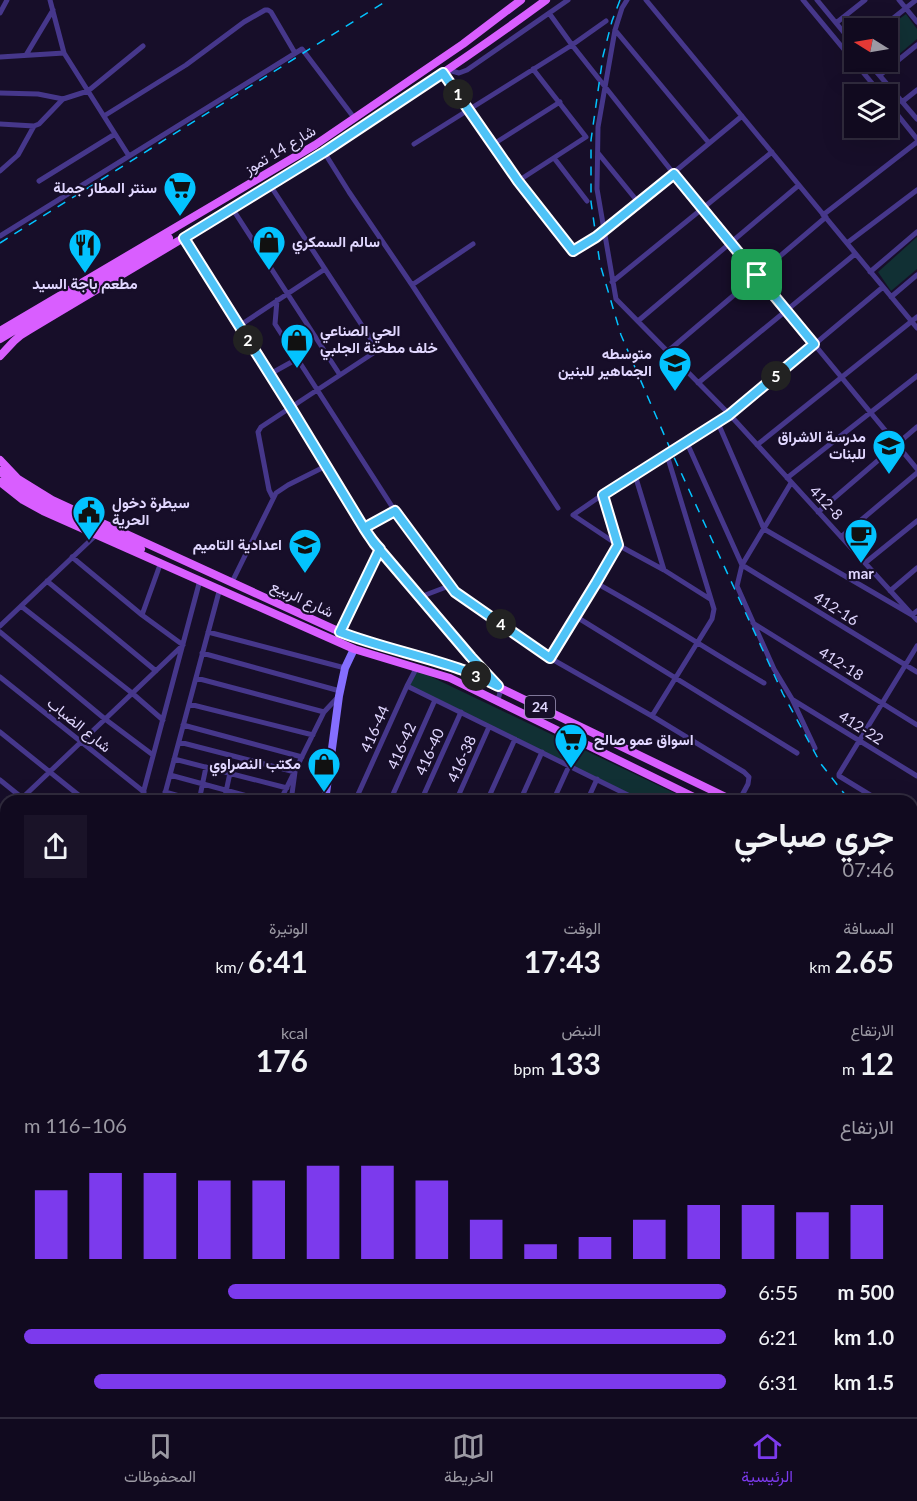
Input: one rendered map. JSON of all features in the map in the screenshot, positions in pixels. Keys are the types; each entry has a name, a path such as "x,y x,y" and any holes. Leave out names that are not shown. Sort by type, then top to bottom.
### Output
{"main road":[{"name":"شارع 14 تموز","path":"0,331 298,156 463,44 521,0"},
{"name":"شارع 14 تموز","path":"0,356 21,335 324,152 546,0"},
{"path":"0,339 188,226 221,215"},
{"path":"42,306 48,310 49,318"},
{"name":"شارع الربيع","path":"0,460 18,479 52,500 340,632 463,670 722,795"},
{"path":"0,471 25,493 130,542 157,561"},
{"name":"شارع الربيع","path":"0,482 33,506 354,649 450,678 690,795"}],"street":[{"path":"0,13 7,0"},
{"path":"50,0 64,52 129,156"},
{"path":"445,71 455,73 467,70 568,0"},
{"path":"612,282 597,189 598,127 615,30 627,0"},
{"path":"646,0 917,328"},
{"path":"803,0 872,84"},
{"path":"817,0 844,33"},
{"path":"836,23 865,0"},
{"path":"899,0 917,22"},
{"path":"894,18 916,0"},
{"path":"26,55 52,10"},
{"path":"104,116 186,65 244,22 265,10 271,12 295,53"},
{"path":"549,13 674,174 917,471 841,537"},
{"path":"414,144 572,45 606,21"},
{"path":"615,30 709,143"},
{"path":"880,75 917,45"},
{"path":"0,124 34,126 39,124 63,99 88,91 142,46"},
{"path":"0,236 302,49 355,119"},
{"path":"0,57 64,52"},
{"path":"518,181 586,136 533,69"},
{"path":"445,71 492,146 573,251 596,237 742,117"},
{"path":"877,72 917,119"},
{"path":"902,102 917,90"},
{"path":"0,93 38,94 63,99"},
{"path":"492,146 560,102"},
{"path":"667,352 824,216 917,140 898,116"},
{"path":"0,171 18,155 34,126"},
{"path":"39,181 115,134"},
{"path":"324,152 558,508"},
{"path":"612,282 772,152"},
{"path":"598,153 638,202"},
{"path":"554,158 587,201"},
{"path":"270,185 378,350 261,427 258,432 273,498"},
{"path":"638,321 799,185"},
{"path":"847,243 917,190"},
{"path":"232,208 340,375"},
{"path":"870,272 917,232"},
{"path":"184,238 364,528 420,597 498,686 500,693 497,702"},
{"path":"412,285 473,244"},
{"path":"698,383 855,254"},
{"path":"239,326 325,268"},
{"path":"891,297 917,275"},
{"name":"412-8","path":"612,282 616,299 729,415 890,591 915,615"},
{"path":"710,599 618,545 573,515 729,415 883,287"},
{"path":"277,300 275,324 395,511 449,586 461,597 550,658 744,772 749,777 742,795"},
{"path":"757,445 917,317"},
{"path":"270,374 297,359"},
{"path":"815,747 792,699 774,669 737,586 742,565 789,480 917,376"},
{"path":"718,423 764,528 915,615"},
{"path":"818,512 917,427"},
{"path":"687,442 742,565"},
{"path":"652,716 712,618 714,609 667,455"},
{"path":"232,582 276,493 326,466"},
{"path":"635,475 664,570"},
{"path":"550,658 618,545 603,495"},
{"path":"364,528 395,511"},
{"path":"865,563 917,520"},
{"path":"0,626 96,534"},
{"path":"340,632 380,549"},
{"path":"72,557 142,615 183,645"},
{"path":"142,615 157,561"},
{"name":"412-16","path":"742,565 917,672"},
{"path":"890,591 917,568"},
{"path":"143,795 200,580"},
{"path":"47,581 156,671"},
{"path":"596,583 645,610 764,683"},
{"path":"420,597 449,586"},
{"path":"164,795 219,588"},
{"path":"21,606 163,720"},
{"path":"575,616 796,753"},
{"name":"412-18","path":"753,623 917,725"},
{"path":"0,632 105,719 153,755"},
{"path":"208,632 345,668"},
{"path":"27,795 49,771 183,645"},
{"path":"870,795 839,776 917,646"},
{"path":"325,795 339,694 345,668 354,649"},
{"path":"202,653 339,694"},
{"name":"416-44","path":"358,795 417,668"},
{"name":"شارع الضباب","path":"0,677 144,792"},
{"path":"196,678 324,712"},
{"path":"407,686 625,794"},
{"path":"283,795 324,712 339,694"},
{"name":"412-22","path":"792,699 917,776"},
{"name":"416-42","path":"393,795 435,700"},
{"path":"189,704 313,735"},
{"name":"416-40","path":"424,795 461,712"},
{"path":"183,725 302,757"},
{"name":"416-38","path":"459,795 489,727"},
{"path":"0,732 79,795"},
{"path":"490,795 515,739"},
{"path":"179,742 295,771"},
{"path":"523,795 542,752"},
{"path":"174,759 287,788"},
{"path":"556,795 569,766"},
{"path":"199,795 206,767"},
{"path":"292,795 295,771"},
{"path":"225,795 230,773"},
{"path":"170,775 244,795"},
{"path":"590,795 597,779"},
{"path":"0,780 16,795"},
{"path":"165,792 176,795"}],"green space":[{"path":"906,14 917,29 917,39 898,55 898,20"},
{"path":"917,237 917,269 891,291 878,272"},
{"path":"417,670 678,795 632,795 409,686"}],"railway":[{"path":"0,243 388,0"},
{"path":"620,0 603,56 591,140 591,202 600,264 621,335 672,453 783,694 821,764 845,795"}],"place":[{"name":"سنتر المطار جملة","path":"180,217"},
{"name":"سالم السمكري","path":"269,271"},
{"name":"مطعم باجة السيد","path":"85,274"},
{"name":"الحي الصناعي خلف مطحنة الجلبي","path":"297,369"},
{"name":"متوسطه الجماهير للبنين","path":"675,392"},
{"name":"مدرسة الاشراق للبنات","path":"889,475"},
{"name":"سيطرة دخول الحرية","path":"89,541"},
{"name":"mar","path":"861,564"},
{"name":"اعدادية التاميم","path":"305,574"},
{"name":"اسواق عمو صالح","path":"571,769"},
{"name":"مكتب النصراوي","path":"324,793"}],"route":[{"path":"757,275 674,174 596,237 573,251 492,146 443,73 324,152 184,238 291,408 364,528 374,543 471,657 498,686 463,670 340,632 380,549 364,528 395,511 455,592 550,658 618,545 603,495 729,415 814,344 757,275"}]}
